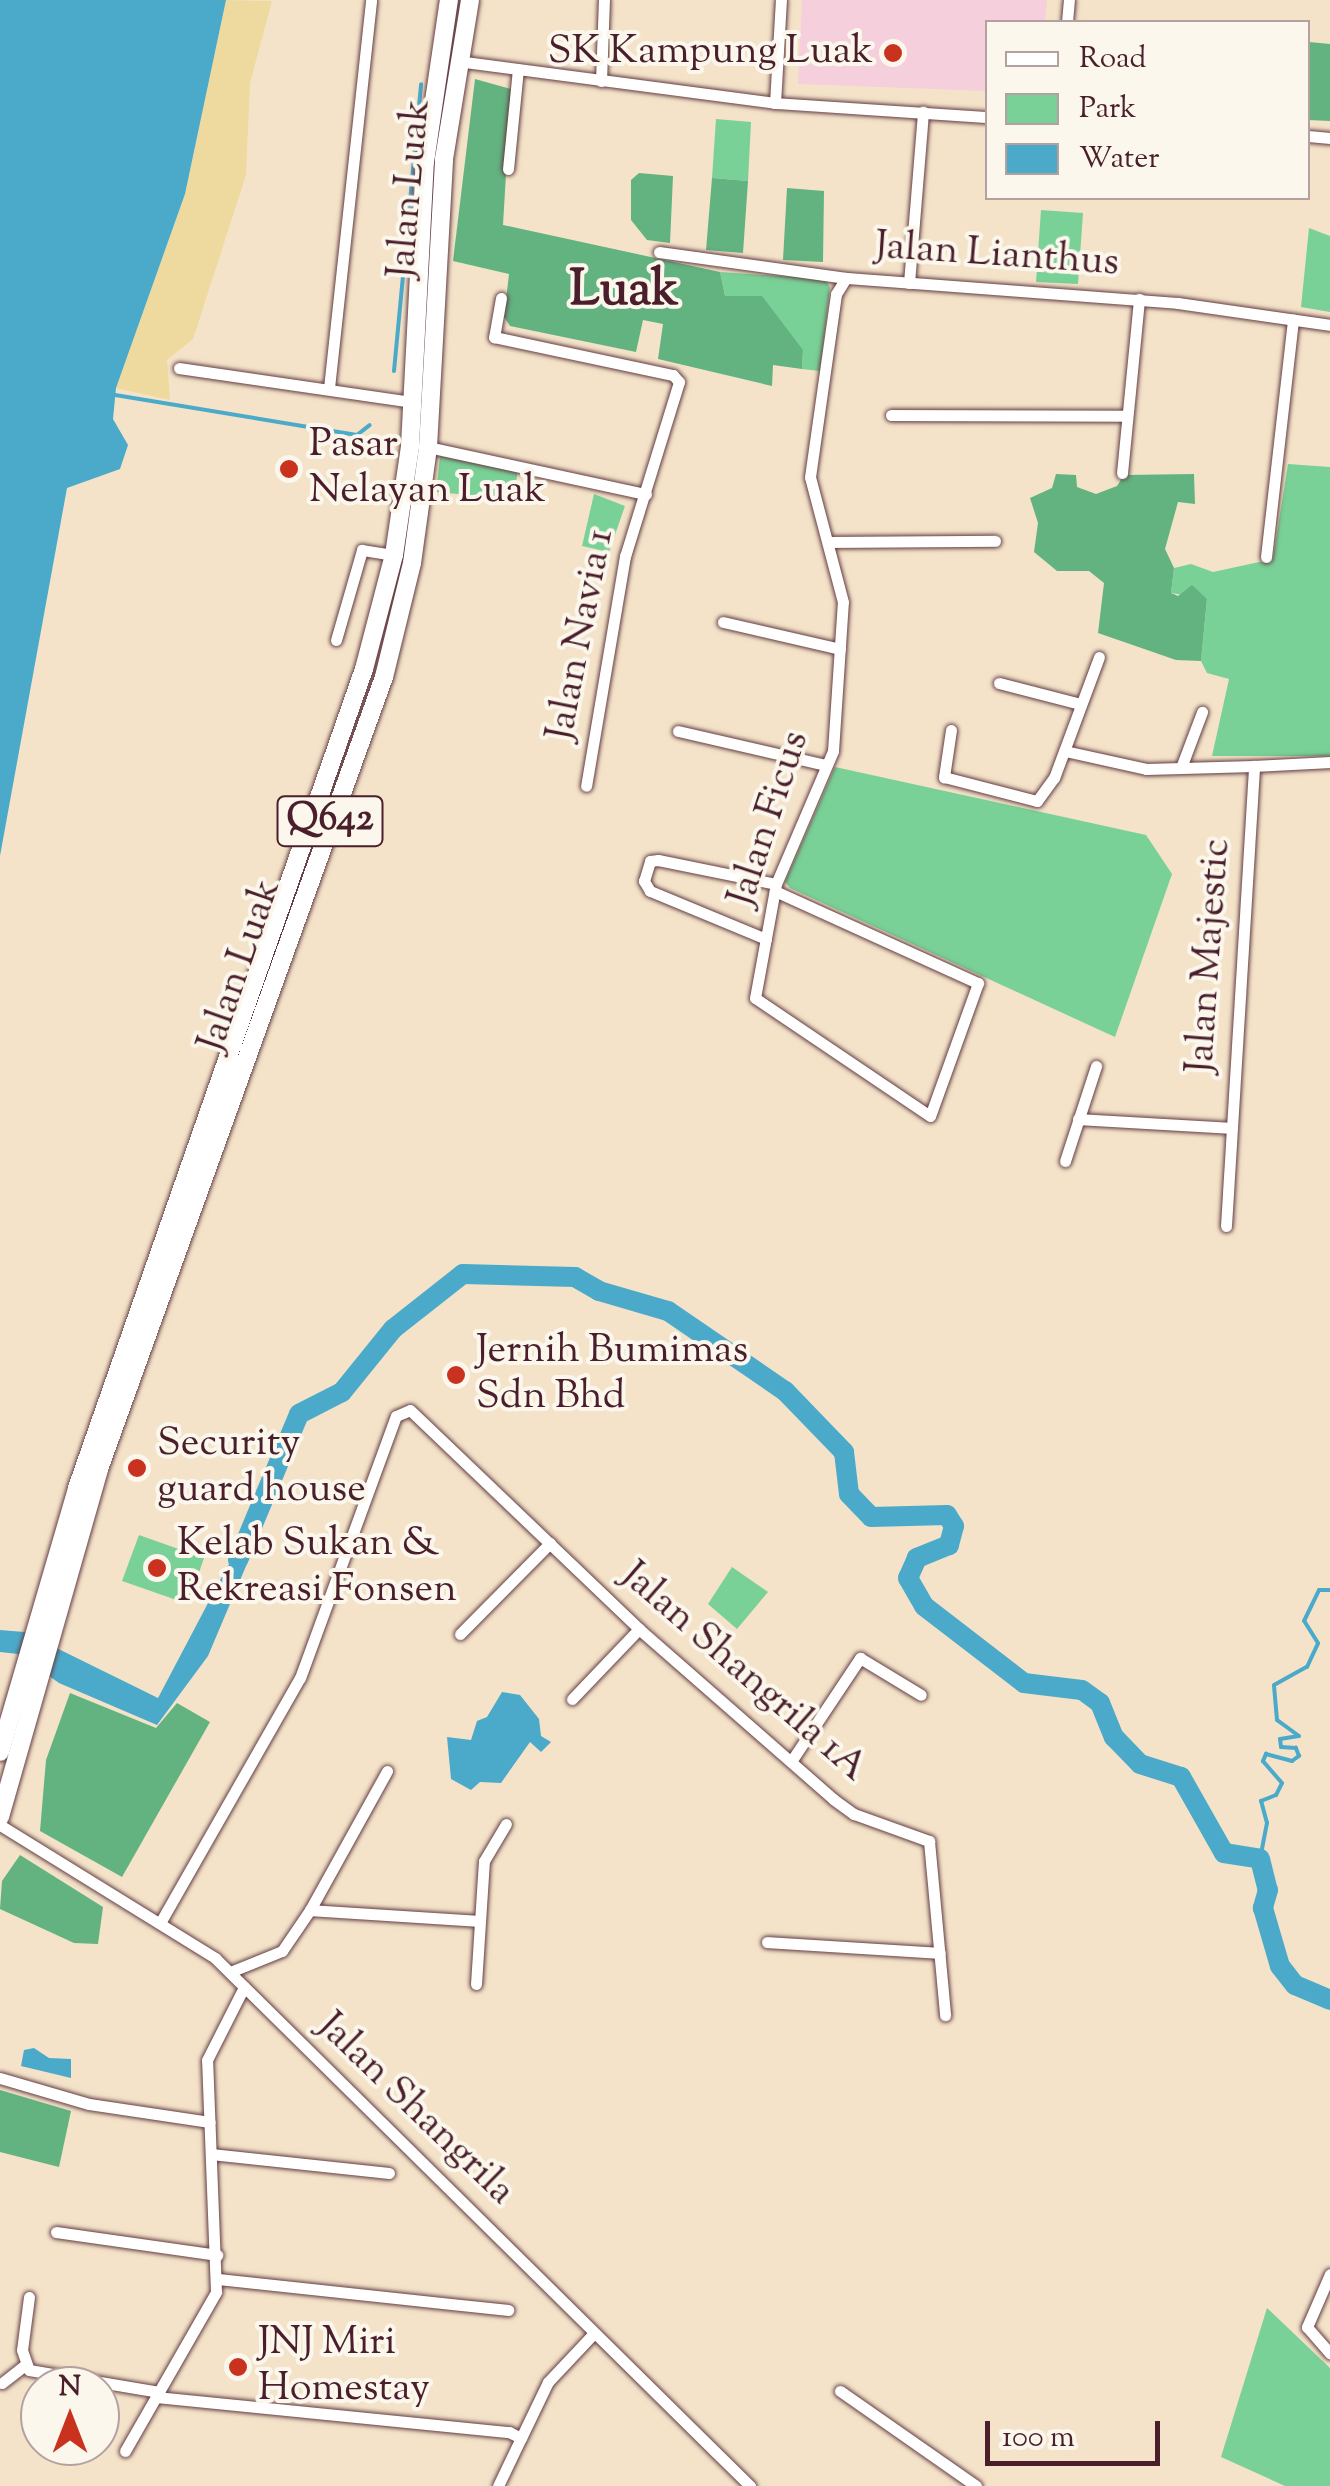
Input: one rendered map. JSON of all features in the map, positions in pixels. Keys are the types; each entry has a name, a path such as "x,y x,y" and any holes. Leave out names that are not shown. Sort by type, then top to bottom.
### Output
{"main road":[{"name":"Jalan Luak","path":"0,1817 27,1688 49,1610 272,917 364,669 394,555 413,402 425,162 449,0"},
{"name":"Jalan Luak","path":"49,1610 384,676 412,563 428,447 444,160 457,61 470,0"},
{"path":"305,823 326,820 355,758"},
{"path":"272,917 305,850 319,850"},
{"name":"Jalan Luak","path":"0,1752 27,1688"}],"street":[{"path":"329,388 371,0"},
{"path":"601,81 604,0"},
{"path":"774,103 781,0"},
{"path":"457,61 774,103 985,116"},
{"path":"508,169 518,69"},
{"path":"909,283 923,112"},
{"name":"Jalan Lianthus","path":"660,252 846,278 1138,299 1330,325"},
{"name":"Jalan Ficus","path":"776,888 978,982 930,1116 755,998 776,888 833,751 843,602 832,542 812,501 810,477 836,294 846,278"},
{"name":"Jalan Navia 1","path":"501,298 494,337 673,375 679,382 625,556 586,786"},
{"path":"1122,472 1138,299"},
{"path":"1266,556 1293,320"},
{"path":"179,368 413,402"},
{"path":"890,415 1126,416"},
{"path":"428,447 646,494"},
{"path":"832,542 995,541"},
{"path":"336,640 362,550 394,555"},
{"path":"723,622 840,649"},
{"path":"952,730 944,778 1026,802 1044,795 1099,657"},
{"path":"998,684 1080,704"},
{"path":"1182,765 1202,712"},
{"path":"678,731 825,765"},
{"path":"1065,750 1123,766 1330,762"},
{"name":"Jalan Majestic","path":"1226,1226 1254,766"},
{"path":"766,939 650,891 644,881 650,861 658,860 776,888"},
{"path":"1066,1161 1096,1066"},
{"path":"1078,1119 1232,1128"},
{"name":"Jalan Shangrila 1A","path":"160,1923 300,1678 339,1560 396,1416 404,1411 420,1414 640,1629 854,1814 929,1841 945,2014"},
{"path":"460,1634 550,1543"},
{"path":"572,1700 640,1629"},
{"path":"792,1760 860,1658 922,1695"},
{"path":"230,1972 282,1951 310,1910 387,1771"},
{"path":"476,1984 484,1861 506,1824"},
{"name":"Jalan Shangrila","path":"0,1825 160,1923 230,1972 750,2486"},
{"path":"310,1910 479,1922"},
{"path":"766,1942 940,1953"},
{"path":"125,2451 218,2279 207,2060 244,1987"},
{"path":"0,2078 89,2104 210,2122"},
{"path":"212,2154 390,2174"},
{"path":"56,2232 217,2255"},
{"path":"1330,2274 1307,2327 1330,2353"},
{"path":"218,2279 508,2310"},
{"path":"25,2366 29,2298"},
{"path":"498,2486 548,2382 594,2333"},
{"path":"2,2382 20,2369"},
{"path":"120,2386 158,2394 510,2432 520,2438"},
{"path":"840,2391 976,2486"}],"shaded area":[{"name":"SK Kampung Luak","path":"802,0 1047,0 1045,20 985,20 985,91 798,84"}],"green space":[{"path":"1310,42 1330,44 1330,121 1310,120"},
{"path":"475,79 511,89 503,225 720,272 725,296 762,296 803,350 802,369 773,365 772,386 658,359 663,324 643,320 636,352 510,326 504,317 509,274 453,261"},
{"path":"716,119 751,122 748,181 712,178"},
{"path":"639,173 673,176 670,243 647,240 631,220 631,180"},
{"path":"712,178 748,181 743,253 706,250"},
{"path":"787,188 824,191 823,262 783,260"},
{"path":"1041,210 1083,213 1078,284 1036,282"},
{"path":"1309,228 1330,236 1330,312 1301,307"},
{"path":"720,272 825,279 830,287 820,371 802,369 803,350 725,296"},
{"path":"440,456 518,471 513,499 436,492"},
{"path":"1288,464 1330,467 1330,756 1212,756 1229,679 1207,673 1201,661 1207,599 1171,593 1174,568 1191,564 1213,572 1273,559"},
{"path":"1056,474 1076,475 1077,487 1096,494 1117,486 1124,475 1194,474 1195,504 1178,502 1165,549 1174,568 1171,593 1178,596 1192,585 1207,599 1201,661 1176,660 1098,633 1104,583 1089,571 1057,571 1034,552 1038,523 1030,498 1052,488"},
{"path":"594,494 625,506 609,552 582,546"},
{"path":"835,767 1146,835 1172,874 1115,1037 790,888 785,882"},
{"path":"139,1535 204,1558 188,1604 122,1581"},
{"path":"732,1567 768,1592 737,1629 708,1604"},
{"path":"70,1693 156,1728 177,1703 210,1722 122,1877 40,1831 46,1760"},
{"path":"20,1855 103,1907 98,1944 74,1943 0,1909 2,1881"},
{"path":"0,2090 71,2111 59,2167 0,2152"},
{"path":"1267,2308 1330,2368 1330,2486 1285,2486 1221,2457"}],"sand":[{"path":"226,0 272,1 250,83 246,175 193,339 167,360 170,400 116,388 185,194"}],"water":[{"path":"0,0 226,0 185,194 116,388 113,419 128,445 120,469 67,488 0,856"},
{"path":"250,1539 249,1559 208,1656 157,1725 59,1683 18,1654 0,1652 0,1630 24,1632 158,1698 227,1567"},
{"path":"502,1692 520,1695 539,1719 541,1736 551,1742 541,1752 530,1742 501,1783 480,1782 471,1790 451,1779 447,1737 471,1740 477,1721 487,1717"},
{"path":"34,2048 49,2058 71,2059 71,2078 21,2066 24,2050"}],"waterway":[{"path":"394,371 421,84"},
{"path":"115,395 357,435 370,425"},
{"path":"238,1560 299,1414 342,1392 393,1329 463,1274 575,1277 599,1291 668,1311 785,1391 844,1452 849,1494 871,1517 947,1515 954,1526 949,1545 917,1558 908,1578 924,1606 1024,1683 1082,1690 1100,1703 1114,1737 1140,1764 1181,1777 1224,1853 1260,1859 1268,1890 1263,1908 1280,1966 1295,1985 1330,2000"},
{"path":"1260,1859 1267,1823 1261,1801 1276,1795 1282,1783 1263,1761 1266,1754 1292,1761 1299,1756 1296,1748 1281,1747 1280,1739 1299,1736 1277,1720 1274,1685 1307,1667 1318,1643 1304,1621 1319,1590 1330,1590"}],"place":[{"name":"SK Kampung Luak","path":"893,53"},
{"name":"Pasar Nelayan Luak","path":"289,469"},
{"name":"Jernih Bumimas Sdn Bhd","path":"456,1375"},
{"name":"Security guard house","path":"137,1468"},
{"name":"Kelab Sukan & Rekreasi Fonsen","path":"157,1568"},
{"name":"JNJ Miri Homestay","path":"238,2367"}],"district":[{"name":"Luak","path":"624,293"}]}
